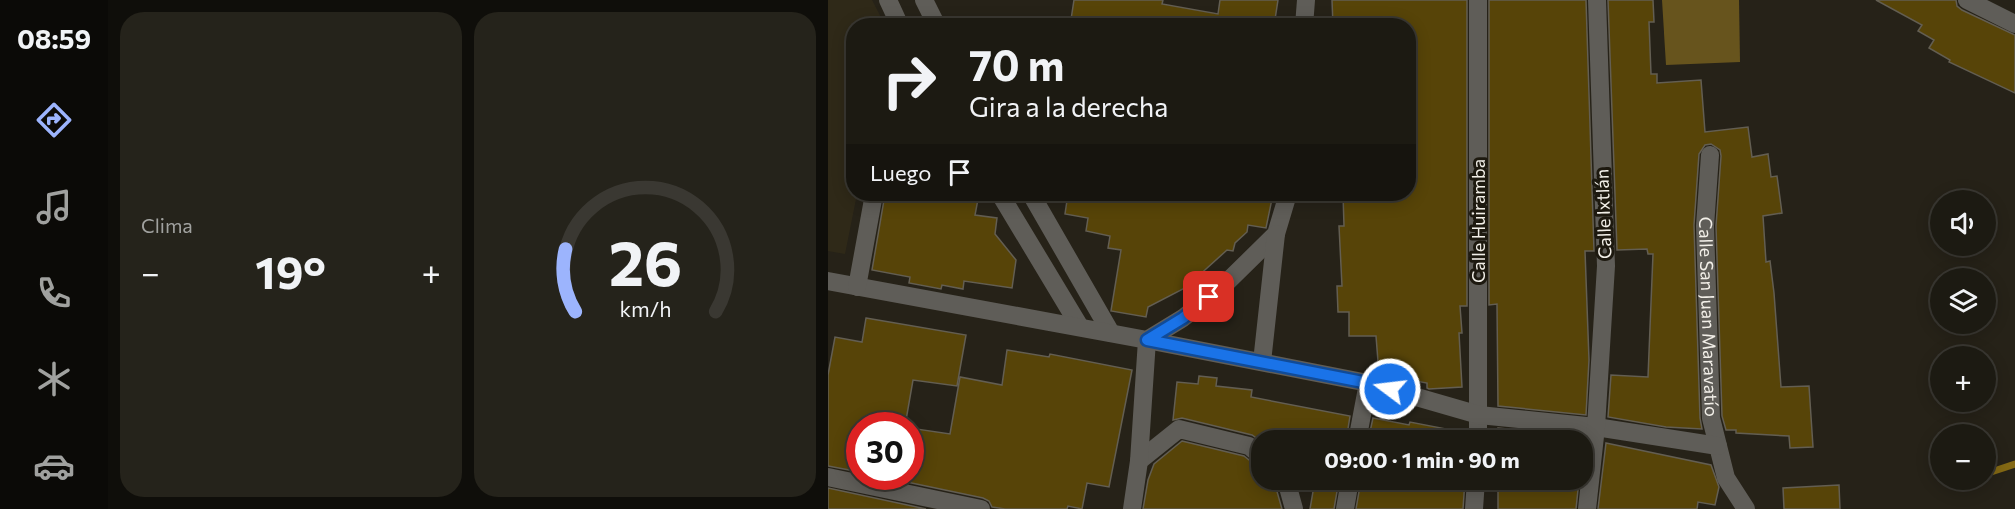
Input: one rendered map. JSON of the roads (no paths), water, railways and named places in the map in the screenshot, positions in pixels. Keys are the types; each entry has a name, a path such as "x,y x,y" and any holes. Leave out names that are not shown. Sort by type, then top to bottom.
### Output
{"street":[{"path":"888,0 896,18"},
{"path":"924,0 933,18"},
{"path":"1305,18 1306,0"},
{"name":"Calle Huiramba","path":"1478,0 1478,430"},
{"name":"Calle Ixtlán","path":"1587,509 1596,427 1606,266 1597,0"},
{"path":"1967,0 2015,24"},
{"name":"Calle San Juan Maravatío","path":"1710,155 1705,226 1711,418 1726,478 1746,509"},
{"path":"858,286 873,201"},
{"path":"1004,201 1080,327"},
{"path":"1035,201 1111,333"},
{"path":"1262,362 1276,234 1286,201"},
{"path":"1147,340 1183,318 1222,287 1276,234"},
{"path":"828,281 1368,383 1479,415 1596,427 1718,446"},
{"path":"1132,509 1139,460 1147,340"},
{"path":"1359,430 1368,383"},
{"path":"1139,460 1179,429 1251,448"},
{"path":"828,477 981,509"},
{"path":"1289,490 1294,509"},
{"path":"1345,509 1348,490"},
{"path":"1474,509 1475,490"}],"waterway":[{"path":"1996,470 2015,464"}]}
